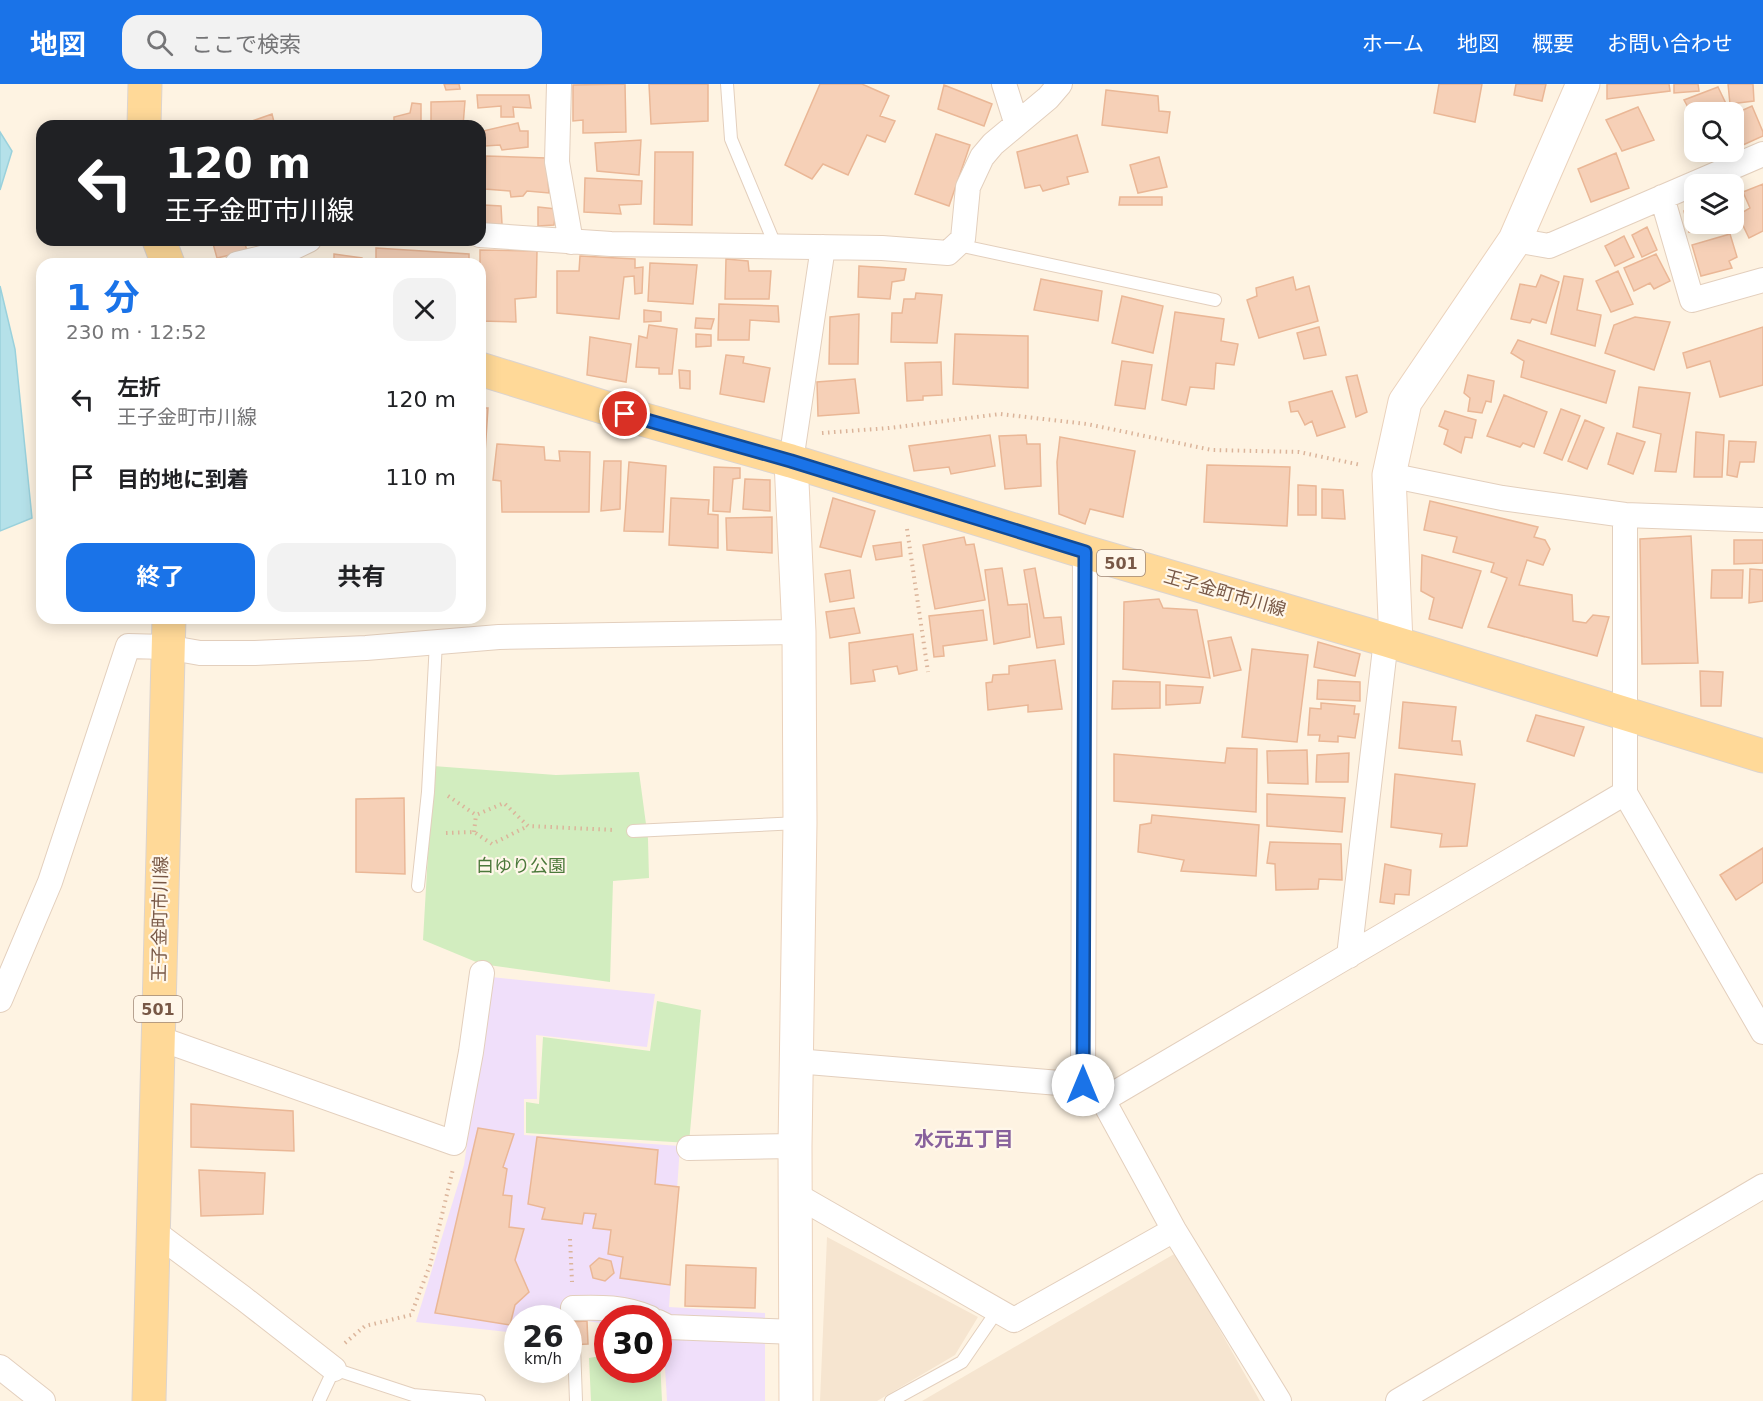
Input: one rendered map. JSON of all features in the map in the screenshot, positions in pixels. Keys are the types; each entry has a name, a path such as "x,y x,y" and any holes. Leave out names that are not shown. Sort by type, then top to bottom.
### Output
{"main road":[{"path":"144,120 145,84"},
{"name":"王子金町市川線","path":"486,371 645,420 793,446 902,496 1763,756"},
{"name":"王子金町市川線","path":"149,1401 167,633"}],"street":[{"path":"558,84 557,162 571,242"},
{"path":"1004,84 1016,122"},
{"path":"486,235 571,242 882,248 948,253 963,239 968,187 982,157 1016,122 1048,98 1060,84"},
{"path":"1349,956 1391,642 1380,471 1405,402 1515,240 1583,84"},
{"path":"1515,240 1549,246 1763,154"},
{"path":"1662,197 1692,300 1763,280"},
{"path":"262,258 282,253 297,246"},
{"path":"796,1401 795,1146 800,823 799,632 793,446 823,247"},
{"path":"1380,471 1502,498 1625,515 1763,520"},
{"path":"1625,515 1625,793 1763,1032"},
{"path":"1083,1085 1085,552"},
{"path":"0,999 30,934 50,882 128,646 167,633 200,653 255,653 366,648 499,637 799,632"},
{"path":"1103,1100 1625,793"},
{"path":"158,1038 454,1143 471,1052 482,973"},
{"path":"796,1061 1083,1085 1103,1100 1174,1230 1279,1401"},
{"path":"689,1149 795,1146"},
{"path":"1398,1401 1763,1186"},
{"path":"796,1195 1014,1320 1174,1230"},
{"path":"153,1231 329,1365"},
{"path":"672,1327 796,1332"},
{"path":"0,1367 43,1401"}],"lane":[{"path":"727,84 731,139 776,247"},
{"path":"958,244 1215,300"},
{"path":"418,886 428,792 436,642"},
{"path":"633,831 800,823"},
{"path":"891,1401 962,1362 997,1311"},
{"path":"319,1401 329,1365 413,1395 479,1401"},
{"path":"575,1383 576,1401"}],"path":[{"path":"793,446 814,433 889,428 1000,414 1087,424 1212,450 1299,452 1380,471"},
{"path":"902,496 928,672"},
{"path":"428,792 449,796 476,815"},
{"path":"448,806 449,796"},
{"path":"476,815 504,803 528,826"},
{"path":"474,832 476,815"},
{"path":"446,825 446,834 474,832 492,844 528,826 633,831"},
{"path":"329,1365 365,1326 411,1316 430,1265 457,1154 454,1143"}],"shaded area":[{"path":"491,977 655,994 647,1047 536,1035 537,1099 524,1099 524,1135 680,1146 669,1305 594,1305 594,1322 582,1320 582,1305 504,1305 504,1332 416,1322 464,1165"},
{"path":"827,1237 978,1317 955,1355 877,1401 820,1401"},
{"path":"1176,1253 1260,1401 922,1401"},
{"path":"672,1307 765,1313 765,1401 667,1401 666,1383 672,1383"}],"green space":[{"name":"白ゆり公園","path":"433,766 556,775 639,772 648,839 649,878 613,881 610,982 481,964 423,940"},
{"path":"657,1001 701,1010 689,1143 526,1133 526,1102 539,1104 543,1037 650,1051"},
{"path":"594,1357 594,1383 661,1383 662,1401 591,1401 589,1358"}],"water":[{"path":"0,132 12,151 0,190"},
{"path":"0,286 15,349 32,518 0,531"}],"building":[{"path":"444,84 459,84 460,89 446,90"},
{"path":"625,84 626,132 583,133 583,120 573,121 573,85"},
{"path":"649,84 708,84 708,121 651,124"},
{"path":"820,84 862,84 889,96 880,116 895,121 885,142 867,135 848,175 823,164 812,179 785,165"},
{"path":"1439,84 1482,84 1475,122 1434,113"},
{"path":"1516,84 1546,84 1542,101 1514,95"},
{"path":"1607,84 1669,84 1670,91 1607,99"},
{"path":"1674,84 1698,84 1699,91 1674,93"},
{"path":"1728,84 1753,84 1754,101 1730,102"},
{"path":"944,85 992,104 984,126 938,109"},
{"path":"1718,87 1725,102 1685,102 1684,100"},
{"path":"1106,90 1158,96 1159,111 1170,112 1167,133 1102,125"},
{"path":"477,95 529,95 531,108 513,107 514,117 501,117 501,106 478,108"},
{"path":"465,101 463,120 431,120 431,102"},
{"path":"412,103 421,104 421,120 394,120 394,117 410,113"},
{"path":"1752,106 1763,136 1744,145 1744,110"},
{"path":"1638,107 1654,140 1622,151 1606,120"},
{"path":"272,114 274,120 255,120"},
{"path":"518,123 520,131 528,131 528,147 502,150 500,145 486,146 486,130"},
{"path":"936,134 970,145 949,206 915,194"},
{"path":"1077,135 1088,172 1067,177 1069,184 1043,191 1040,185 1025,188 1017,152"},
{"path":"641,140 639,175 597,171 595,143"},
{"path":"655,152 693,152 692,225 654,224"},
{"path":"1616,153 1629,188 1591,202 1578,169"},
{"path":"486,156 546,158 549,193 527,191 523,196 511,197 510,191 486,189"},
{"path":"1159,157 1167,187 1138,193 1130,165"},
{"path":"585,178 642,181 641,204 619,205 621,214 584,212"},
{"path":"1763,184 1763,231 1749,238 1744,228 1744,212 1750,208 1744,192"},
{"path":"1120,197 1162,197 1162,205 1119,205"},
{"path":"486,205 501,206 502,224 486,225"},
{"path":"538,207 556,209 554,225 538,226"},
{"path":"1647,227 1657,250 1642,257 1632,235"},
{"path":"1730,234 1737,257 1729,261 1732,268 1701,276 1692,245"},
{"path":"1624,236 1634,257 1615,266 1605,246"},
{"path":"214,246 246,246 247,251 217,258"},
{"path":"376,248 469,254 469,258 376,258"},
{"path":"480,250 537,251 536,297 515,299 516,322 486,321 486,258 480,258"},
{"path":"334,254 362,258 334,258"},
{"path":"1656,254 1670,281 1654,289 1650,283 1634,291 1624,268"},
{"path":"580,256 635,259 635,268 643,267 642,293 635,294 634,276 624,277 619,319 557,313 557,271 579,271"},
{"path":"726,259 748,261 749,271 771,271 769,299 725,299"},
{"path":"650,263 697,265 693,304 648,301"},
{"path":"859,266 906,269 904,280 892,282 890,299 858,297"},
{"path":"1618,271 1633,304 1611,312 1596,281"},
{"path":"1541,275 1559,282 1546,323 1532,319 1530,323 1511,319 1520,284 1536,287"},
{"path":"1564,276 1583,279 1577,310 1601,315 1595,346 1551,334"},
{"path":"1293,277 1296,290 1309,286 1318,321 1259,338 1247,300 1257,296 1256,288"},
{"path":"1041,279 1102,291 1098,321 1034,310"},
{"path":"916,293 942,295 937,343 891,342 892,313 902,313 904,299 915,299"},
{"path":"1122,296 1163,306 1153,353 1112,343"},
{"path":"719,304 778,306 779,322 750,320 749,340 718,340"},
{"path":"644,310 661,312 661,321 644,322"},
{"path":"1175,312 1224,319 1221,341 1238,344 1234,365 1216,363 1214,389 1190,387 1186,405 1162,400"},
{"path":"859,314 858,364 829,364 830,317"},
{"path":"1635,317 1670,322 1654,370 1605,353 1614,325"},
{"path":"696,318 714,319 711,329 695,328"},
{"path":"649,325 677,329 672,374 659,374 659,368 636,367 639,336 647,338"},
{"path":"1319,327 1326,355 1304,359 1297,333"},
{"path":"1763,327 1763,385 1720,397 1710,361 1687,368 1683,353"},
{"path":"696,334 711,335 711,346 696,347"},
{"path":"955,334 1028,336 1028,388 953,384"},
{"path":"590,337 631,344 626,382 587,375"},
{"path":"1518,340 1615,371 1606,403 1521,377 1524,361 1511,353"},
{"path":"726,355 744,357 743,363 770,368 764,402 720,394"},
{"path":"1122,361 1152,365 1145,409 1115,405"},
{"path":"941,362 942,395 923,396 923,400 907,401 905,363"},
{"path":"679,370 690,371 690,389 680,388"},
{"path":"1357,375 1367,412 1356,417 1346,377"},
{"path":"1468,375 1494,381 1491,402 1486,401 1482,413 1468,411 1470,398 1464,393"},
{"path":"855,379 859,413 818,416 817,382"},
{"path":"1639,387 1690,393 1676,472 1655,471 1661,434 1633,427"},
{"path":"1332,391 1345,427 1317,436 1312,421 1305,425 1298,411 1291,412 1289,402"},
{"path":"1504,395 1547,412 1534,447 1523,443 1520,447 1487,436"},
{"path":"486,408 488,408 486,438"},
{"path":"1561,409 1580,416 1562,460 1544,453"},
{"path":"1445,411 1476,420 1472,438 1465,437 1461,453 1444,444 1448,430 1439,426"},
{"path":"1585,420 1604,428 1587,469 1568,461"},
{"path":"1696,432 1724,435 1722,477 1694,477"},
{"path":"1617,433 1645,442 1633,474 1608,464"},
{"path":"990,435 995,466 951,474 949,467 914,471 909,446"},
{"path":"1026,435 1027,444 1040,444 1041,486 1005,489 999,436"},
{"path":"1060,437 1135,451 1123,517 1090,509 1085,524 1059,514 1057,462"},
{"path":"1729,441 1756,442 1754,462 1740,462 1737,477 1727,475"},
{"path":"497,444 544,447 545,460 560,461 559,451 590,452 589,512 502,512 501,481 493,480"},
{"path":"604,461 621,461 620,509 601,511"},
{"path":"629,462 666,466 663,532 624,531"},
{"path":"1207,465 1290,467 1287,526 1204,522"},
{"path":"714,467 740,468 740,478 733,479 730,512 713,511"},
{"path":"745,479 770,480 770,511 743,509"},
{"path":"1298,485 1316,486 1316,515 1298,515"},
{"path":"1322,489 1343,490 1345,519 1322,518"},
{"path":"671,498 709,500 708,514 718,515 718,548 669,545"},
{"path":"833,498 875,511 861,557 820,547"},
{"path":"1430,501 1538,527 1534,537 1545,540 1550,549 1543,565 1527,560 1519,585 1572,595 1573,621 1586,623 1593,615 1609,617 1597,656 1488,627 1507,578 1491,572 1494,563 1453,552 1457,537 1424,530"},
{"path":"772,517 772,553 727,550 726,518"},
{"path":"1691,536 1698,663 1642,664 1640,539"},
{"path":"964,537 966,545 974,544 985,600 935,609 923,545"},
{"path":"1734,540 1763,540 1763,563 1734,564"},
{"path":"901,542 902,556 876,560 873,546"},
{"path":"1422,555 1481,571 1462,628 1429,619 1434,598 1421,591"},
{"path":"1002,568 1008,605 1027,604 1030,637 994,644 985,570"},
{"path":"1035,568 1044,618 1061,617 1064,644 1037,648 1024,570"},
{"path":"1750,569 1763,570 1763,601 1749,603"},
{"path":"850,570 854,598 830,602 825,574"},
{"path":"1712,570 1743,570 1742,598 1711,598"},
{"path":"1159,599 1163,608 1197,610 1210,678 1123,669 1124,602"},
{"path":"854,608 860,633 830,638 826,612"},
{"path":"983,610 987,640 943,646 944,656 934,657 929,616"},
{"path":"913,634 917,670 899,674 897,666 873,670 875,681 851,684 849,643"},
{"path":"1231,637 1241,670 1214,676 1208,641"},
{"path":"1318,642 1360,654 1355,676 1314,667"},
{"path":"1252,649 1308,655 1297,742 1242,737"},
{"path":"1055,660 1062,709 1028,712 1028,705 988,710 986,683 992,682 993,675 1009,674 1009,666"},
{"path":"1700,671 1723,672 1721,706 1701,706"},
{"path":"1318,680 1360,682 1360,701 1317,699"},
{"path":"1113,681 1160,682 1160,708 1112,709"},
{"path":"1166,685 1203,687 1200,703 1166,705"},
{"path":"1403,702 1456,707 1452,741 1460,741 1462,755 1399,748"},
{"path":"1321,703 1355,706 1354,714 1359,714 1355,738 1338,736 1338,742 1319,741 1320,735 1308,735 1310,708 1321,709"},
{"path":"1536,715 1584,727 1574,756 1527,741"},
{"path":"1227,748 1257,749 1256,812 1114,801 1114,754 1225,763"},
{"path":"1307,750 1308,784 1268,783 1267,751"},
{"path":"1349,753 1348,782 1316,782 1317,755"},
{"path":"1395,774 1475,784 1467,846 1440,847 1442,834 1391,827"},
{"path":"1267,794 1345,798 1342,832 1267,826"},
{"path":"404,798 405,874 356,872 356,799"},
{"path":"1152,815 1259,825 1256,876 1181,871 1184,860 1138,852 1140,825 1151,823"},
{"path":"1270,842 1341,844 1342,880 1319,879 1318,889 1276,890 1275,864 1267,863"},
{"path":"1763,848 1763,882 1736,900 1720,875"},
{"path":"1385,864 1411,870 1409,895 1395,894 1394,904 1380,902"},
{"path":"191,1104 293,1111 294,1151 191,1147"},
{"path":"478,1128 514,1134 503,1167 507,1169 503,1195 512,1196 509,1227 524,1229 515,1260 529,1292 515,1305 504,1305 504,1324 435,1313"},
{"path":"537,1137 658,1150 655,1184 679,1187 670,1285 620,1278 623,1257 608,1254 611,1230 593,1228 596,1214 584,1213 582,1224 542,1219 545,1208 528,1204"},
{"path":"199,1170 265,1173 263,1214 201,1216"},
{"path":"599,1258 611,1261 614,1273 605,1281 593,1278 590,1266"},
{"path":"686,1265 756,1268 755,1308 685,1306"},
{"path":"582,1321 587,1321 588,1344 582,1344"}],"district":[{"name":"水元五丁目","path":"964,1139"}],"route":[{"path":"625,414 791,461 1085,552 1083,1085"}]}
